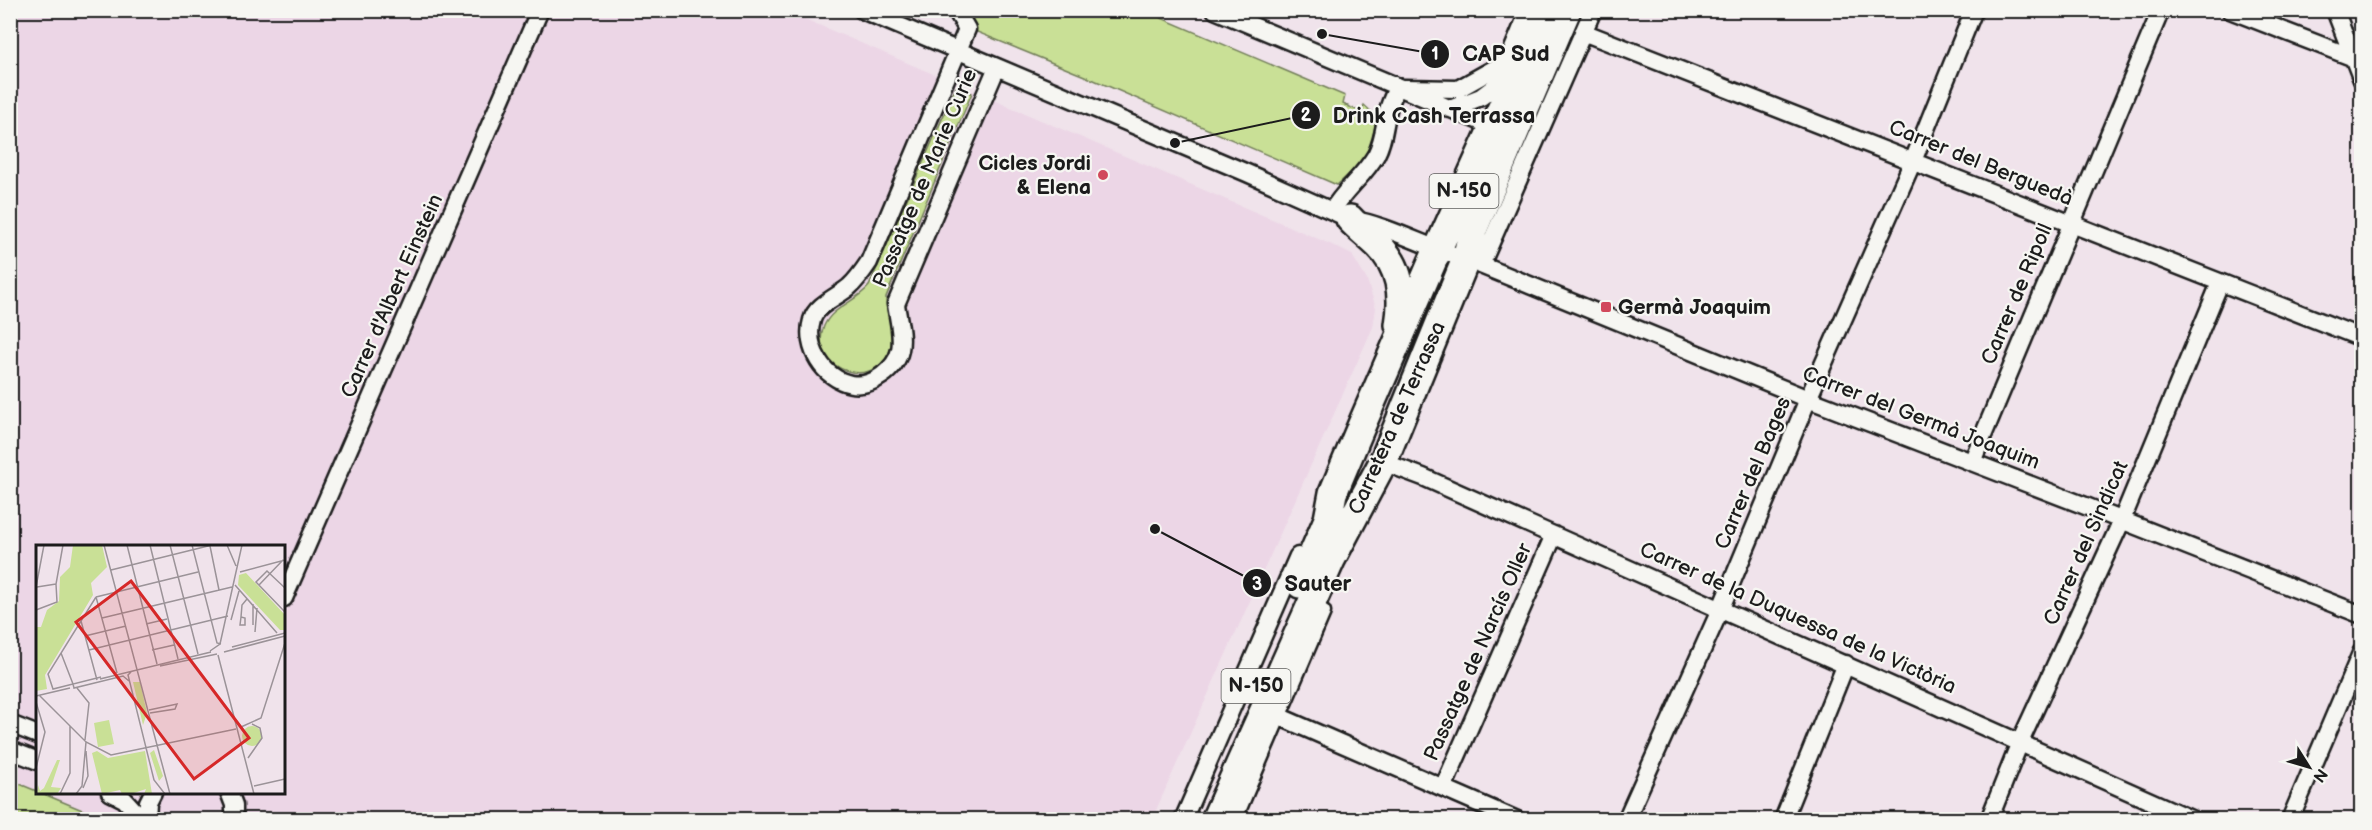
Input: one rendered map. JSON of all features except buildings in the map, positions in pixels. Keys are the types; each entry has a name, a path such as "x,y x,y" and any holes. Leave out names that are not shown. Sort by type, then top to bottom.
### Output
{"main road":[{"name":"Carretera de Terrassa","path":"1198,819 1328,519 1333,493 1437,251 1546,10"},
{"name":"Carretera de Terrassa","path":"1215,819 1331,560 1383,462 1474,262 1484,233 1575,21"},
{"path":"1341,215 1379,246 1396,269 1402,294 1395,349"}],"street":[{"name":"Carrer d'Albert Einstein","path":"285,596 540,10"},
{"name":"Carrer del Germà Joaquim","path":"862,10 1247,172 1341,215 1366,222 1437,251 1474,262 1808,399 2361,615"},
{"path":"956,10 967,29 958,51"},
{"path":"1215,10 1482,122 1492,132 1494,149 1474,206 1484,233"},
{"path":"1397,87 1458,89 1508,61 1529,10"},
{"path":"1575,21 1593,10"},
{"name":"Carrer del Bages","path":"1626,819 1721,608 1808,399 1913,161 1974,10"},
{"name":"Carrer de Ripoll","path":"1972,462 2161,10"},
{"path":"2230,10 2354,58"},
{"path":"2335,10 2361,80"},
{"name":"Carrer del Berguedà","path":"1575,21 1913,161 2361,338"},
{"name":"Passatge de Marie Curie","path":"958,51 869,262 854,282 816,311 812,320 810,341 817,359 830,373 850,384 864,384 887,372 900,351 901,336 896,304 997,67"},
{"path":"1450,109 1481,97 1523,64"},
{"path":"1341,215 1340,197 1371,164 1377,154 1383,139 1387,112 1397,87"},
{"name":"Carrer del Sindicat","path":"1989,819 2020,742 2122,520 2220,283"},
{"path":"1233,819 1383,462"},
{"name":"Carrer de la Duquessa de la Victòria","path":"1383,462 1423,477 1721,608 2193,819"},
{"path":"1183,819 1312,524 1333,493"},
{"name":"Passatge de Narcís Oller","path":"1444,786 1554,535"},
{"path":"2290,819 2361,651"},
{"path":"1783,819 1846,664"},
{"path":"1278,716 1517,819"},
{"path":"10,724 36,734"},
{"path":"10,750 36,760"},
{"path":"114,794 124,799 145,819"},
{"path":"145,819 152,794"},
{"path":"233,806 247,819"}],"shaded area":[{"path":"11,11 786,11 1352,255 1367,280 1376,308 1373,327 1152,819 11,819"}],"green space":[{"path":"963,11 1145,11 1345,96 1343,104 1361,112 1364,105 1376,116 1373,138 1360,163 1337,185 977,32"},
{"path":"956,87 972,93 886,297 892,343 885,359 874,369 861,373 847,371 835,365 825,355 821,342 824,326 833,314 869,286"},
{"path":"10,780 36,791 36,794 44,794 104,819 11,819"}],"place":[{"name":"CAP Sud","path":"1322,34"},
{"name":"Drink Cash Terrassa","path":"1175,143"},
{"name":"Cicles Jordi & Elena","path":"1103,175"},
{"name":"Germà Joaquim","path":"1606,307"},
{"name":"Sauter","path":"1155,529"}]}
